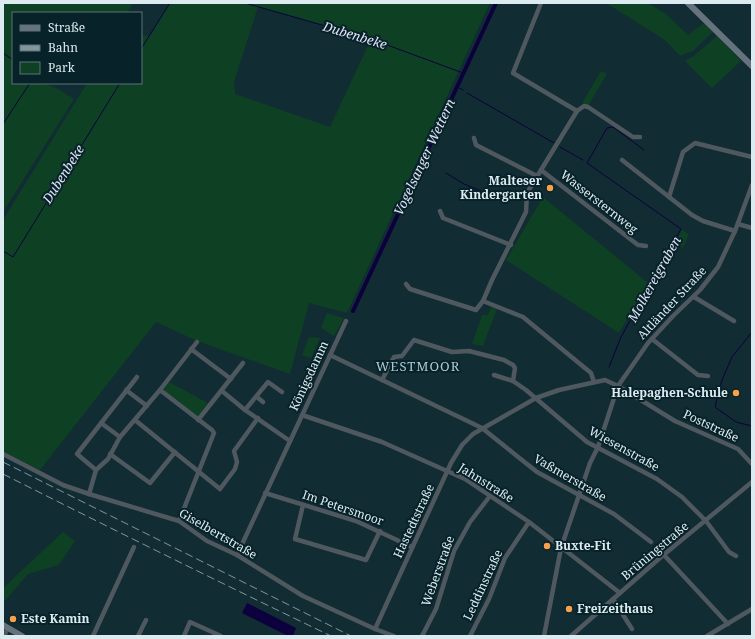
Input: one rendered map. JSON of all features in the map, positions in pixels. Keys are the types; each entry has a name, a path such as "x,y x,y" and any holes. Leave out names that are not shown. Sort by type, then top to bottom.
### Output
{"street":[{"path":"541,3 512,73 578,111"},
{"path":"688,3 752,66"},
{"path":"406,284 410,289 476,310 483,301 526,212 528,191 578,111 584,106 588,107 633,136 640,137"},
{"path":"474,138 476,145 537,176"},
{"path":"669,197 684,152 695,143 752,158"},
{"path":"622,160 669,197 703,221 735,231"},
{"name":"Wassersternweg","path":"541,170 638,245 646,246"},
{"name":"Altländer Straße","path":"544,636 561,548 578,494 598,447 618,386 648,343 673,316 694,297 718,267 738,224 752,185"},
{"path":"440,211 444,218 510,245"},
{"path":"738,224 752,228"},
{"path":"694,297 734,321"},
{"path":"483,301 523,317 591,373 594,382"},
{"name":"Königsdamm","path":"237,556 346,321"},
{"path":"652,339 698,375 708,376"},
{"path":"382,380 394,357 402,356 414,340 452,352 472,352 504,360 514,365 513,381"},
{"path":"89,494 96,470 108,459 120,437 160,390 196,342"},
{"path":"191,349 231,379"},
{"name":"Vaßmerstraße","path":"330,355 482,428 537,472 614,514 651,542"},
{"path":"198,420 243,363"},
{"name":"Wiesenstraße","path":"494,375 513,381 536,398 587,442 657,479 682,497 706,521 729,552 736,556"},
{"path":"96,470 77,454 136,376"},
{"name":"Poststraße","path":"536,398 559,390 605,380 618,386 675,421 738,449 752,464"},
{"path":"245,410 268,382 282,392"},
{"path":"126,390 147,406"},
{"path":"160,390 214,433 179,521"},
{"path":"222,391 245,410 290,440"},
{"path":"256,397 263,402"},
{"name":"Hastedtstraße","path":"375,629 447,471 462,445 482,428 536,398"},
{"name":"Jahnstraße","path":"302,415 382,442 465,479 529,522 620,593"},
{"path":"135,420 220,489 235,469 237,462 234,451 258,418"},
{"path":"101,422 120,437"},
{"path":"110,454 150,483 175,452"},
{"name":"Giselbertstraße","path":"3,454 63,485 179,521 207,541 237,556 303,596 375,629 394,636"},
{"name":"Brüningstraße","path":"571,636 664,555 752,482"},
{"name":"Im Petersmoor","path":"265,493 356,521 412,547"},
{"name":"Weberstraße","path":"422,636 436,608 457,546 470,522 490,496"},
{"path":"303,505 295,539 366,560 380,531"},
{"name":"Leddinstraße","path":"470,636 489,599 505,558 529,522"},
{"path":"93,636 134,547"},
{"path":"664,555 728,624"},
{"path":"613,599 632,629"},
{"path":"707,636 752,609"},
{"path":"138,636 146,620"},
{"path":"184,636 190,622 221,636"},
{"path":"4,636 6,626 22,636"}],"green space":[{"path":"3,3 133,3 128,12 12,12 12,84 45,84 58,89 74,99 3,212"},
{"path":"170,3 490,3 347,313 309,303 290,374 197,341 156,322 40,470 3,452 3,220 86,84 142,84 142,35 149,36","holes":["258,7 371,39 330,127 235,94 234,82"]},
{"path":"606,3 648,3 666,14 688,35 704,23 713,32 693,51 680,56 665,40"},
{"path":"717,36 741,61 712,88 685,61 695,55"},
{"path":"601,71 607,74 588,106 582,103"},
{"path":"543,197 648,283 619,333 506,260"},
{"path":"682,230 689,234 683,248 675,244"},
{"path":"491,307 497,309 483,346 472,344 482,315 488,315"},
{"path":"327,313 344,318 334,336 321,328"},
{"path":"309,337 320,338 311,358 302,355"},
{"path":"169,382 208,403 197,417 163,391"},
{"path":"63,532 75,541 59,565 28,574 3,603 3,588"}],"shaded area":[{"path":"247,603 296,628 293,636 288,636 242,613"}],"waterway":[{"name":"Dubenbeke","path":"142,47 170,3"},
{"name":"Dubenbeke","path":"245,3 371,39 463,73"},
{"name":"Vogelsanger Wettern","path":"353,311 496,3"},
{"path":"3,53 12,59"},
{"path":"3,124 29,84"},
{"name":"Dubenbeke","path":"3,251 13,257 119,84"},
{"name":"Molkereigraben","path":"457,87 463,90"},
{"name":"Molkereigraben","path":"467,93 554,143"},
{"name":"Molkereigraben","path":"609,367 621,337 681,229 587,163 607,128 613,127 644,150"},
{"name":"Molkereigraben","path":"560,147 583,160"},
{"path":"446,173 464,184 501,199"},
{"path":"752,332 732,357 722,380 715,407 736,422 752,426"}],"railway":[{"path":"3,462 351,636"},
{"path":"3,474 331,636"}],"place":[{"name":"Malteser Kindergarten","path":"550,188"},
{"name":"Halepaghen-Schule","path":"736,393"},
{"name":"Buxte-Fit","path":"547,546"},
{"name":"Freizeithaus","path":"569,609"},
{"name":"Este Kamin","path":"13,619"}],"district":[{"name":"WESTMOOR","path":"418,366"}]}
